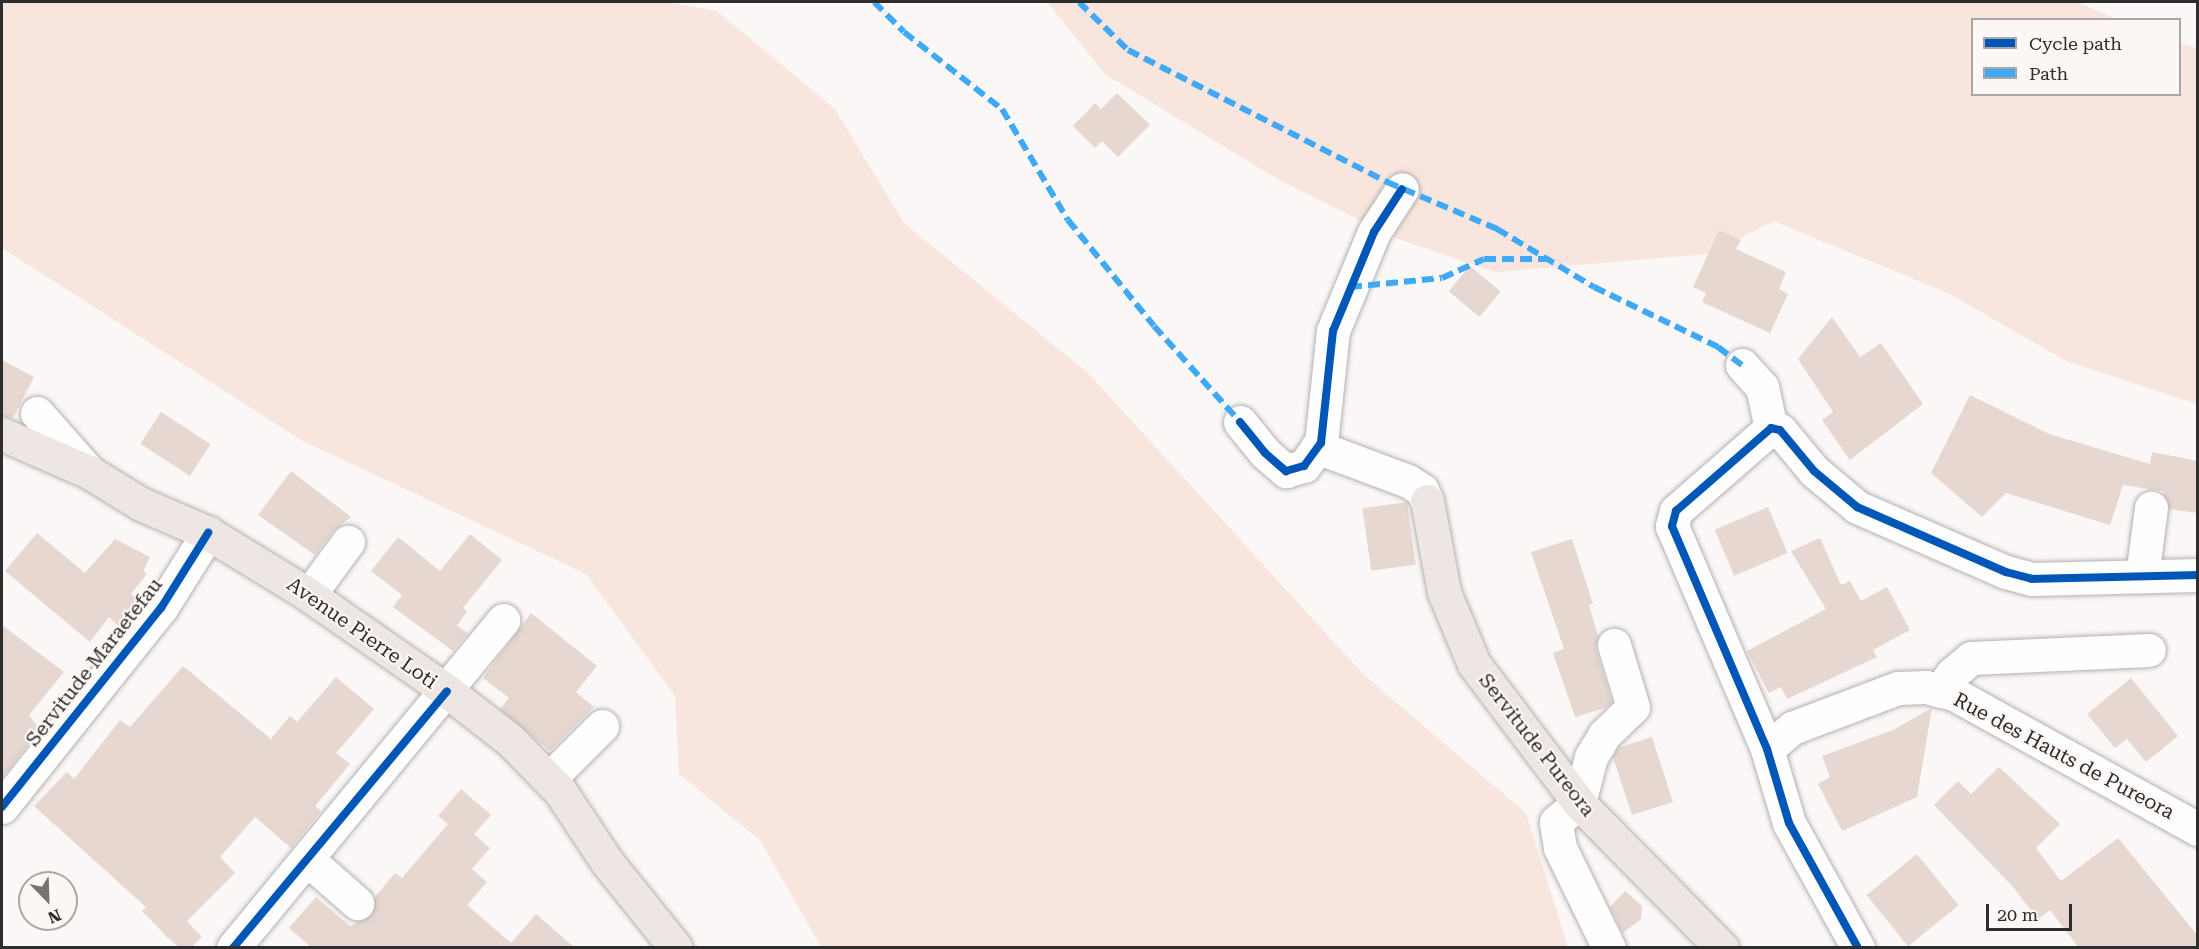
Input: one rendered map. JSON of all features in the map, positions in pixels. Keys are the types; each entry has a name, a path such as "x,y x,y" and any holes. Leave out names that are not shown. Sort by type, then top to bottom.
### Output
{"main road":[{"name":"Avenue Pierre Loti","path":"2,434 89,472 141,504 207,533 309,595 447,691 510,740 549,779 586,827 607,862 676,948"},
{"name":"Servitude Pureora","path":"1427,501 1444,592 1457,630 1474,664 1579,803 1722,948"}],"street":[{"path":"1240,422 1264,453 1286,471 1304,466 1321,443 1333,331 1374,232 1402,189"},
{"path":"1742,365 1762,387 1771,428"},
{"path":"38,413 89,472"},
{"path":"1771,428 1785,435 1814,471 1857,507 1967,558 2032,579 2198,575"},
{"path":"1771,428 1676,510 1672,526 1767,749 1789,823 1858,948"},
{"path":"1317,447 1408,481 1422,490 1427,501"},
{"path":"2142,576 2151,508"},
{"name":"Servitude Maraetefau","path":"4,799 161,608 207,533"},
{"path":"309,595 348,542"},
{"path":"246,943 307,859 503,620"},
{"path":"1609,948 1560,848 1556,822 1579,803 1591,757 1604,735 1633,707 1614,645"},
{"path":"1940,691 1952,674 1971,658 2150,650"},
{"name":"Rue des Hauts de Pureora","path":"1767,749 1792,728 1898,688 1940,691 2008,723 2192,820"},
{"path":"549,779 602,726"},
{"path":"307,859 357,903"}],"shaded area":[{"path":"2,2 667,2 717,11 835,109 904,223 1088,373 1364,675 1526,813 1568,947 821,947 760,840 679,774 675,696 586,574 301,440 2,248"},
{"path":"1047,2 2077,2 2113,18 1971,18 1971,96 2181,96 2181,43 2197,48 2197,404 2066,361 1950,294 1774,221 1708,254 1495,272 1396,238 1279,180 1105,74"}],"building":[{"path":"1117,93 1150,125 1118,157 1102,141 1095,148 1073,126 1095,103 1101,109"},
{"path":"1719,230 1741,240 1736,249 1786,272 1779,289 1788,294 1770,333 1702,302 1706,293 1693,287"},
{"path":"1470,266 1501,292 1479,317 1449,291"},
{"path":"1832,317 1860,357 1881,343 1923,404 1850,460 1822,420 1833,412 1798,359"},
{"path":"2,360 34,377 13,418 2,416"},
{"path":"1970,395 2049,434 2150,464 2152,452 2198,461 2198,513 2169,509 2163,491 2123,485 2110,525 2006,493 1982,517 1931,473"},
{"path":"161,412 210,444 190,476 140,444"},
{"path":"291,471 351,517 333,531 315,555 258,515"},
{"path":"1407,502 1416,564 1371,571 1362,508"},
{"path":"1768,507 1788,553 1734,576 1715,530"},
{"path":"37,533 85,573 115,539 150,557 143,571 147,574 131,594 142,602 121,628 109,617 90,642 5,571"},
{"path":"470,534 502,560 463,608 467,611 457,626 468,633 453,651 393,607 402,595 371,571 398,537 440,571"},
{"path":"1820,538 1841,585 1850,581 1861,601 1887,587 1910,630 1873,650 1877,657 1787,699 1781,687 1769,693 1747,651 1826,609 1791,551"},
{"path":"1572,539 1593,604 1589,605 1598,636 1596,650 1612,702 1605,708 1575,717 1553,653 1564,649 1531,552"},
{"path":"531,613 597,666 576,692 594,707 550,751 500,709 509,698 483,678"},
{"path":"2,625 64,672 29,715 40,730 2,778"},
{"path":"183,666 271,739 290,716 297,722 336,677 374,709 336,753 350,764 315,806 321,811 291,848 255,817 220,857 235,873 187,921 202,937 191,948 180,948 168,938 142,911 146,907 34,806 67,772 74,779 120,720 130,727"},
{"path":"2131,678 2178,736 2146,762 2127,739 2115,748 2087,714"},
{"path":"1932,708 1917,797 1842,831 1818,784 1830,777 1822,756 1893,730"},
{"path":"1652,737 1673,802 1632,815 1613,757 1618,748"},
{"path":"1999,767 2060,824 2036,848 2061,881 2118,838 2198,936 2198,948 2079,948 2050,910 2038,919 2013,887 1934,805 1958,781 1971,794"},
{"path":"461,789 491,815 474,834 490,848 472,869 487,882 467,905 511,943 536,914 575,948 312,948 289,928 316,897 350,926 371,916 375,897 395,873 402,878 448,824 438,816"},
{"path":"1917,854 1959,905 1908,946 1866,895"},
{"path":"1625,891 1642,906 1641,919 1623,933 1610,907"}],"marked path":[{"path":"874,2 904,32 1002,109 1068,220 1154,326 1240,422"},
{"path":"1079,2 1128,50 1387,182 1497,229 1594,287 1718,347 1742,365"},
{"path":"1350,287 1442,278 1484,259 1546,259"}],"cycle path":[{"path":"1240,422 1265,453 1286,471 1304,466 1321,443 1333,331 1374,232 1402,189"},
{"path":"1858,948 1789,823 1767,749 1672,526 1676,511 1771,428 1780,430 1814,471 1857,507 2006,572 2032,579 2198,575"},
{"path":"2,807 161,608 208,533"},
{"path":"233,948 447,691"}]}
